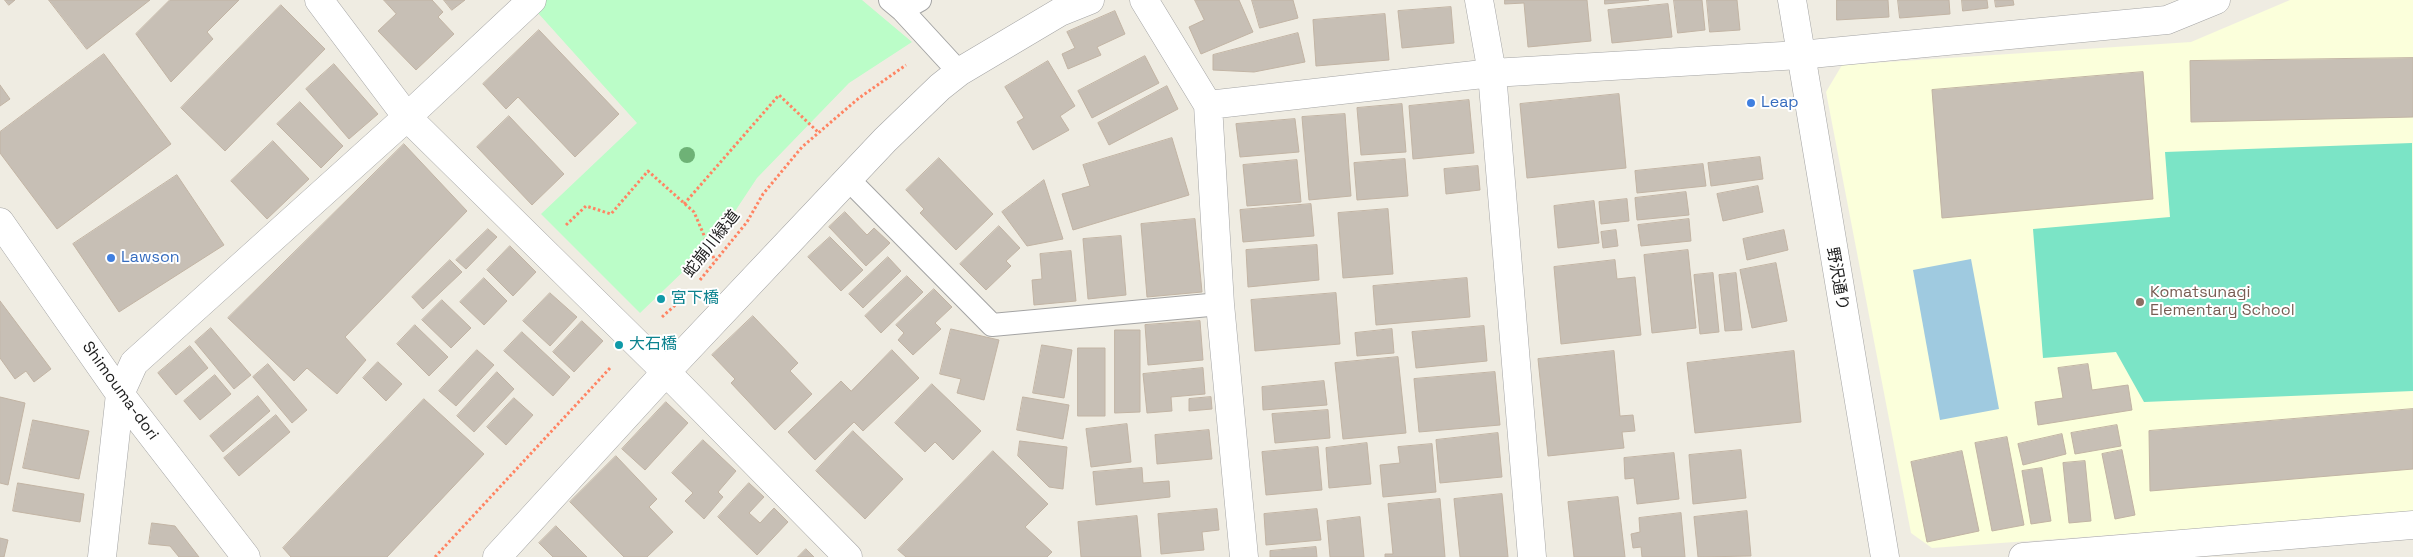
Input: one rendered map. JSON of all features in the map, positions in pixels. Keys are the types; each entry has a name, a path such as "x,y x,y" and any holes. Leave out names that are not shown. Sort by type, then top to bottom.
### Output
{"street":[{"path":"319,0 407,117 666,372 848,557"},
{"path":"102,557 120,394 134,363 407,117 532,0"},
{"path":"497,557 666,372 885,140 960,72 1060,12 1090,0"},
{"path":"1144,0 1208,105 1220,304 1244,557"},
{"path":"1479,0 1492,73 1532,557"},
{"name":"野沢通り","path":"1792,0 1885,557"},
{"path":"1208,105 1492,73 1800,55 2165,10 2216,0"},
{"name":"Shimouma-dori","path":"0,222 120,394 246,557"},
{"path":"2023,557 2272,546 2413,525"}],"lane":[{"path":"904,3 935,46 960,72"},
{"path":"849,180 992,325 1220,304"}],"path":[{"name":"蛇崩川緑道","path":"697,283 747,222 763,194 802,147 859,98 935,46"},
{"path":"684,204 780,95 819,133"},
{"path":"540,248 586,206 611,214 648,171 694,212 715,261"},
{"name":"蛇崩川緑道","path":"435,557 634,342 684,297"}],"shaded area":[{"name":"Komatsunagi Elementary School","path":"2290,0 2413,0 2413,513 1932,548 1911,533 1826,92 1842,65 2191,42"}],"green space":[{"path":"532,0 862,0 912,42 849,83 757,178 716,240 640,313 541,214 637,123 529,3"},
{"path":"2412,143 2413,391 2144,402 2116,352 2043,358 2033,229 2170,217 2165,152"}],"water":[{"path":"1971,259 1999,409 1940,420 1913,270"}],"building":[{"path":"5,0 15,0 9,5"},
{"path":"49,0 150,0 87,49"},
{"path":"170,0 239,0 207,32 213,39 171,82 136,34"},
{"path":"384,0 432,0 443,12 438,17 454,34 416,70 378,31 396,14"},
{"path":"444,0 465,0 452,10"},
{"path":"1195,0 1239,0 1253,32 1201,54 1189,27 1204,20"},
{"path":"1252,0 1293,0 1298,18 1260,28"},
{"path":"1505,0 1587,0 1591,41 1528,47 1524,3 1505,4"},
{"path":"1605,0 1649,0 1605,4"},
{"path":"1674,0 1702,0 1705,30 1678,33"},
{"path":"1707,0 1737,0 1740,30 1710,32"},
{"path":"1837,0 1888,0 1889,17 1837,20"},
{"path":"1898,0 1949,0 1950,14 1900,18"},
{"path":"1962,0 1987,0 1988,8 1963,11"},
{"path":"1995,0 2013,0 2014,5 1996,7"},
{"path":"1668,4 1672,37 1612,43 1608,10"},
{"path":"281,5 325,49 225,151 181,108"},
{"path":"1451,7 1454,43 1402,48 1398,11"},
{"path":"1115,11 1125,34 1097,47 1101,55 1068,69 1062,54 1075,48 1067,32"},
{"path":"1385,14 1389,60 1316,66 1313,20"},
{"path":"539,30 619,114 575,157 518,97 506,109 483,84"},
{"path":"1298,33 1305,62 1254,72 1213,70 1213,55"},
{"path":"104,54 171,144 57,229 0,153 0,132"},
{"path":"1145,56 1159,83 1092,118 1078,91"},
{"path":"2413,58 2413,117 2191,122 2190,61"},
{"path":"1048,61 1075,106 1060,116 1069,130 1033,150 1017,122 1024,118 1005,87"},
{"path":"334,64 378,114 349,139 306,89"},
{"path":"2143,72 2153,199 1942,218 1932,90"},
{"path":"0,85 10,99 0,106"},
{"path":"1167,86 1178,109 1109,145 1098,123"},
{"path":"1619,94 1626,168 1527,178 1520,104"},
{"path":"1469,100 1474,153 1413,159 1409,106"},
{"path":"300,102 343,146 321,168 277,124"},
{"path":"1402,104 1406,152 1361,155 1357,108"},
{"path":"1345,114 1351,196 1309,200 1302,117"},
{"path":"509,116 564,174 532,205 477,147"},
{"path":"1295,119 1299,152 1240,157 1236,124"},
{"path":"1172,138 1189,195 1073,230 1062,194 1090,186 1083,165"},
{"path":"273,141 309,179 267,219 231,181"},
{"path":"404,144 467,211 345,337 366,360 337,394 307,368 294,381 228,318"},
{"path":"1760,157 1763,179 1711,186 1708,163"},
{"path":"939,158 993,214 956,250 920,213 924,209 906,190"},
{"path":"1405,159 1408,196 1357,200 1354,163"},
{"path":"1297,160 1301,202 1247,206 1243,165"},
{"path":"1703,164 1706,186 1637,193 1635,171"},
{"path":"1478,166 1480,190 1446,194 1444,169"},
{"path":"177,175 224,245 119,312 73,244"},
{"path":"1044,180 1063,239 1027,246 1002,212"},
{"path":"1758,186 1763,212 1723,221 1717,194"},
{"path":"1686,192 1689,215 1637,220 1635,198"},
{"path":"1627,199 1629,221 1601,224 1599,202"},
{"path":"1594,201 1599,243 1558,248 1554,206"},
{"path":"1311,204 1314,236 1243,242 1240,210"},
{"path":"1388,209 1393,274 1343,278 1338,213"},
{"path":"845,212 867,235 874,228 890,243 866,266 829,227"},
{"path":"1195,219 1202,292 1147,297 1141,224"},
{"path":"1689,219 1691,241 1641,246 1638,225"},
{"path":"999,226 1020,248 1006,261 1011,266 986,290 960,264"},
{"path":"488,229 497,237 466,269 456,260"},
{"path":"1616,230 1618,246 1603,248 1601,232"},
{"path":"1784,230 1788,250 1747,260 1743,239"},
{"path":"1121,236 1126,295 1088,299 1083,239"},
{"path":"830,237 863,270 841,291 808,257"},
{"path":"1317,245 1319,280 1248,287 1246,250"},
{"path":"510,246 536,272 513,296 487,270"},
{"path":"1688,250 1696,328 1652,333 1644,255"},
{"path":"1071,251 1076,301 1034,305 1032,280 1042,279 1040,254"},
{"path":"888,257 901,271 863,308 849,294"},
{"path":"450,260 462,272 423,309 412,297"},
{"path":"1615,260 1617,279 1635,277 1641,335 1561,344 1554,267"},
{"path":"1776,263 1787,321 1752,328 1740,270"},
{"path":"1713,273 1719,332 1700,334 1694,275"},
{"path":"1736,273 1742,330 1725,331 1719,275"},
{"path":"907,276 923,292 881,333 865,316"},
{"path":"484,278 507,301 484,325 460,302"},
{"path":"1467,278 1470,317 1376,325 1373,286"},
{"path":"934,289 952,307 935,323 941,329 913,355 898,340 904,333 896,325"},
{"path":"550,293 577,317 550,346 523,321"},
{"path":"1336,293 1340,344 1255,351 1251,300"},
{"path":"442,300 471,328 451,348 422,320"},
{"path":"0,301 51,369 34,382 26,371 15,379 0,358"},
{"path":"753,316 798,363 790,371 812,394 775,430 731,383 735,379 712,355"},
{"path":"582,321 603,341 574,372 553,352"},
{"path":"1200,321 1203,360 1148,365 1145,325"},
{"path":"415,325 448,357 429,376 397,344"},
{"path":"1484,326 1487,361 1416,368 1412,332"},
{"path":"211,328 251,375 234,389 195,342"},
{"path":"951,329 999,340 984,400 957,393 961,379 940,374"},
{"path":"1392,329 1394,353 1357,356 1355,333"},
{"path":"1115,330 1140,330 1140,412 1115,413"},
{"path":"522,332 570,377 553,396 504,351"},
{"path":"1042,345 1072,350 1064,398 1033,393"},
{"path":"190,346 208,368 176,395 158,373"},
{"path":"1078,348 1105,348 1105,416 1078,416"},
{"path":"477,350 494,365 456,406 439,391"},
{"path":"892,350 919,378 863,431 854,422 815,460 788,432 841,381 851,391"},
{"path":"1614,351 1620,416 1633,415 1635,431 1622,432 1624,448 1548,456 1538,359"},
{"path":"1794,351 1801,422 1695,433 1687,363"},
{"path":"1398,357 1406,433 1343,439 1335,363"},
{"path":"378,362 402,384 386,401 363,378"},
{"path":"268,364 307,410 292,423 253,377"},
{"path":"2088,364 2092,390 2128,385 2132,410 2038,425 2035,402 2063,398 2058,368"},
{"path":"1203,368 1205,394 1171,397 1172,411 1147,413 1143,374"},
{"path":"497,372 514,389 474,432 457,416"},
{"path":"1495,372 1500,425 1419,432 1414,379"},
{"path":"215,375 231,394 200,420 184,401"},
{"path":"1324,381 1327,405 1263,410 1262,387"},
{"path":"932,384 981,431 953,460 935,442 925,452 895,423"},
{"path":"258,396 270,411 223,452 210,436"},
{"path":"0,397 25,403 8,485 0,483"},
{"path":"1023,397 1069,405 1063,439 1017,430"},
{"path":"1211,397 1212,409 1189,411 1189,399"},
{"path":"514,398 533,415 506,445 487,427"},
{"path":"424,399 484,454 387,557 291,557 283,548"},
{"path":"666,402 688,423 645,470 622,449"},
{"path":"2413,409 2413,469 2150,491 2149,431"},
{"path":"1328,410 1330,438 1275,443 1272,414"},
{"path":"276,415 290,432 239,476 224,458"},
{"path":"33,420 89,431 79,479 23,468"},
{"path":"1127,424 1131,462 1091,467 1086,429"},
{"path":"2117,425 2121,446 2075,454 2071,433"},
{"path":"1209,430 1212,459 1157,464 1155,435"},
{"path":"853,431 903,479 865,519 816,471"},
{"path":"1498,433 1502,477 1440,483 1436,440"},
{"path":"2062,434 2066,454 2023,465 2018,444"},
{"path":"2007,437 2024,525 1992,531 1975,443"},
{"path":"703,440 736,471 718,492 723,497 704,519 685,501 693,493 672,473"},
{"path":"1020,441 1067,447 1063,489 1049,487 1018,456"},
{"path":"1367,443 1371,484 1329,488 1326,448"},
{"path":"1432,444 1436,492 1383,497 1380,465 1400,463 1398,447"},
{"path":"1318,447 1322,490 1266,495 1262,452"},
{"path":"1741,450 1746,498 1693,504 1689,455"},
{"path":"2122,450 2135,515 2115,519 2102,454"},
{"path":"993,451 1048,504 1025,527 1052,552 1047,557 906,557 898,550"},
{"path":"1962,451 1979,531 1927,542 1911,462"},
{"path":"1674,453 1679,499 1637,504 1634,478 1625,479 1624,458"},
{"path":"616,456 657,499 649,507 673,532 647,557 624,557 570,502"},
{"path":"2085,461 2091,521 2069,523 2063,463"},
{"path":"1142,468 1143,483 1169,481 1170,497 1096,505 1093,472"},
{"path":"2042,468 2051,521 2031,524 2022,471"},
{"path":"18,483 84,494 80,522 13,511"},
{"path":"749,483 764,497 749,513 760,523 774,508 788,522 757,555 718,517"},
{"path":"1502,494 1508,557 1460,557 1454,499"},
{"path":"1618,497 1625,557 1574,557 1568,502"},
{"path":"1440,499 1445,557 1385,557 1385,554 1393,554 1388,504"},
{"path":"1217,509 1219,530 1202,532 1204,550 1161,554 1158,514"},
{"path":"1317,509 1321,540 1266,545 1264,514"},
{"path":"1747,511 1751,556 1698,557 1694,517"},
{"path":"1681,513 1685,557 1642,557 1641,547 1633,548 1631,534 1640,532 1639,518"},
{"path":"1137,516 1141,557 1081,557 1078,522"},
{"path":"1360,517 1364,557 1330,557 1327,521"},
{"path":"152,523 175,526 199,557 179,557 170,546 149,544"},
{"path":"556,526 587,557 553,557 539,543"},
{"path":"0,538 8,540 4,557 0,557"},
{"path":"1316,547 1317,557 1270,557 1270,551"},
{"path":"806,549 814,557 798,557"}],"place":[{"name":"Leap","path":"1751,103"},
{"name":"Lawson","path":"111,258"},
{"name":"宮下橋","path":"661,299"},
{"name":"Komatsunagi Elementary School","path":"2140,302"},
{"name":"大石橋","path":"619,345"}]}
